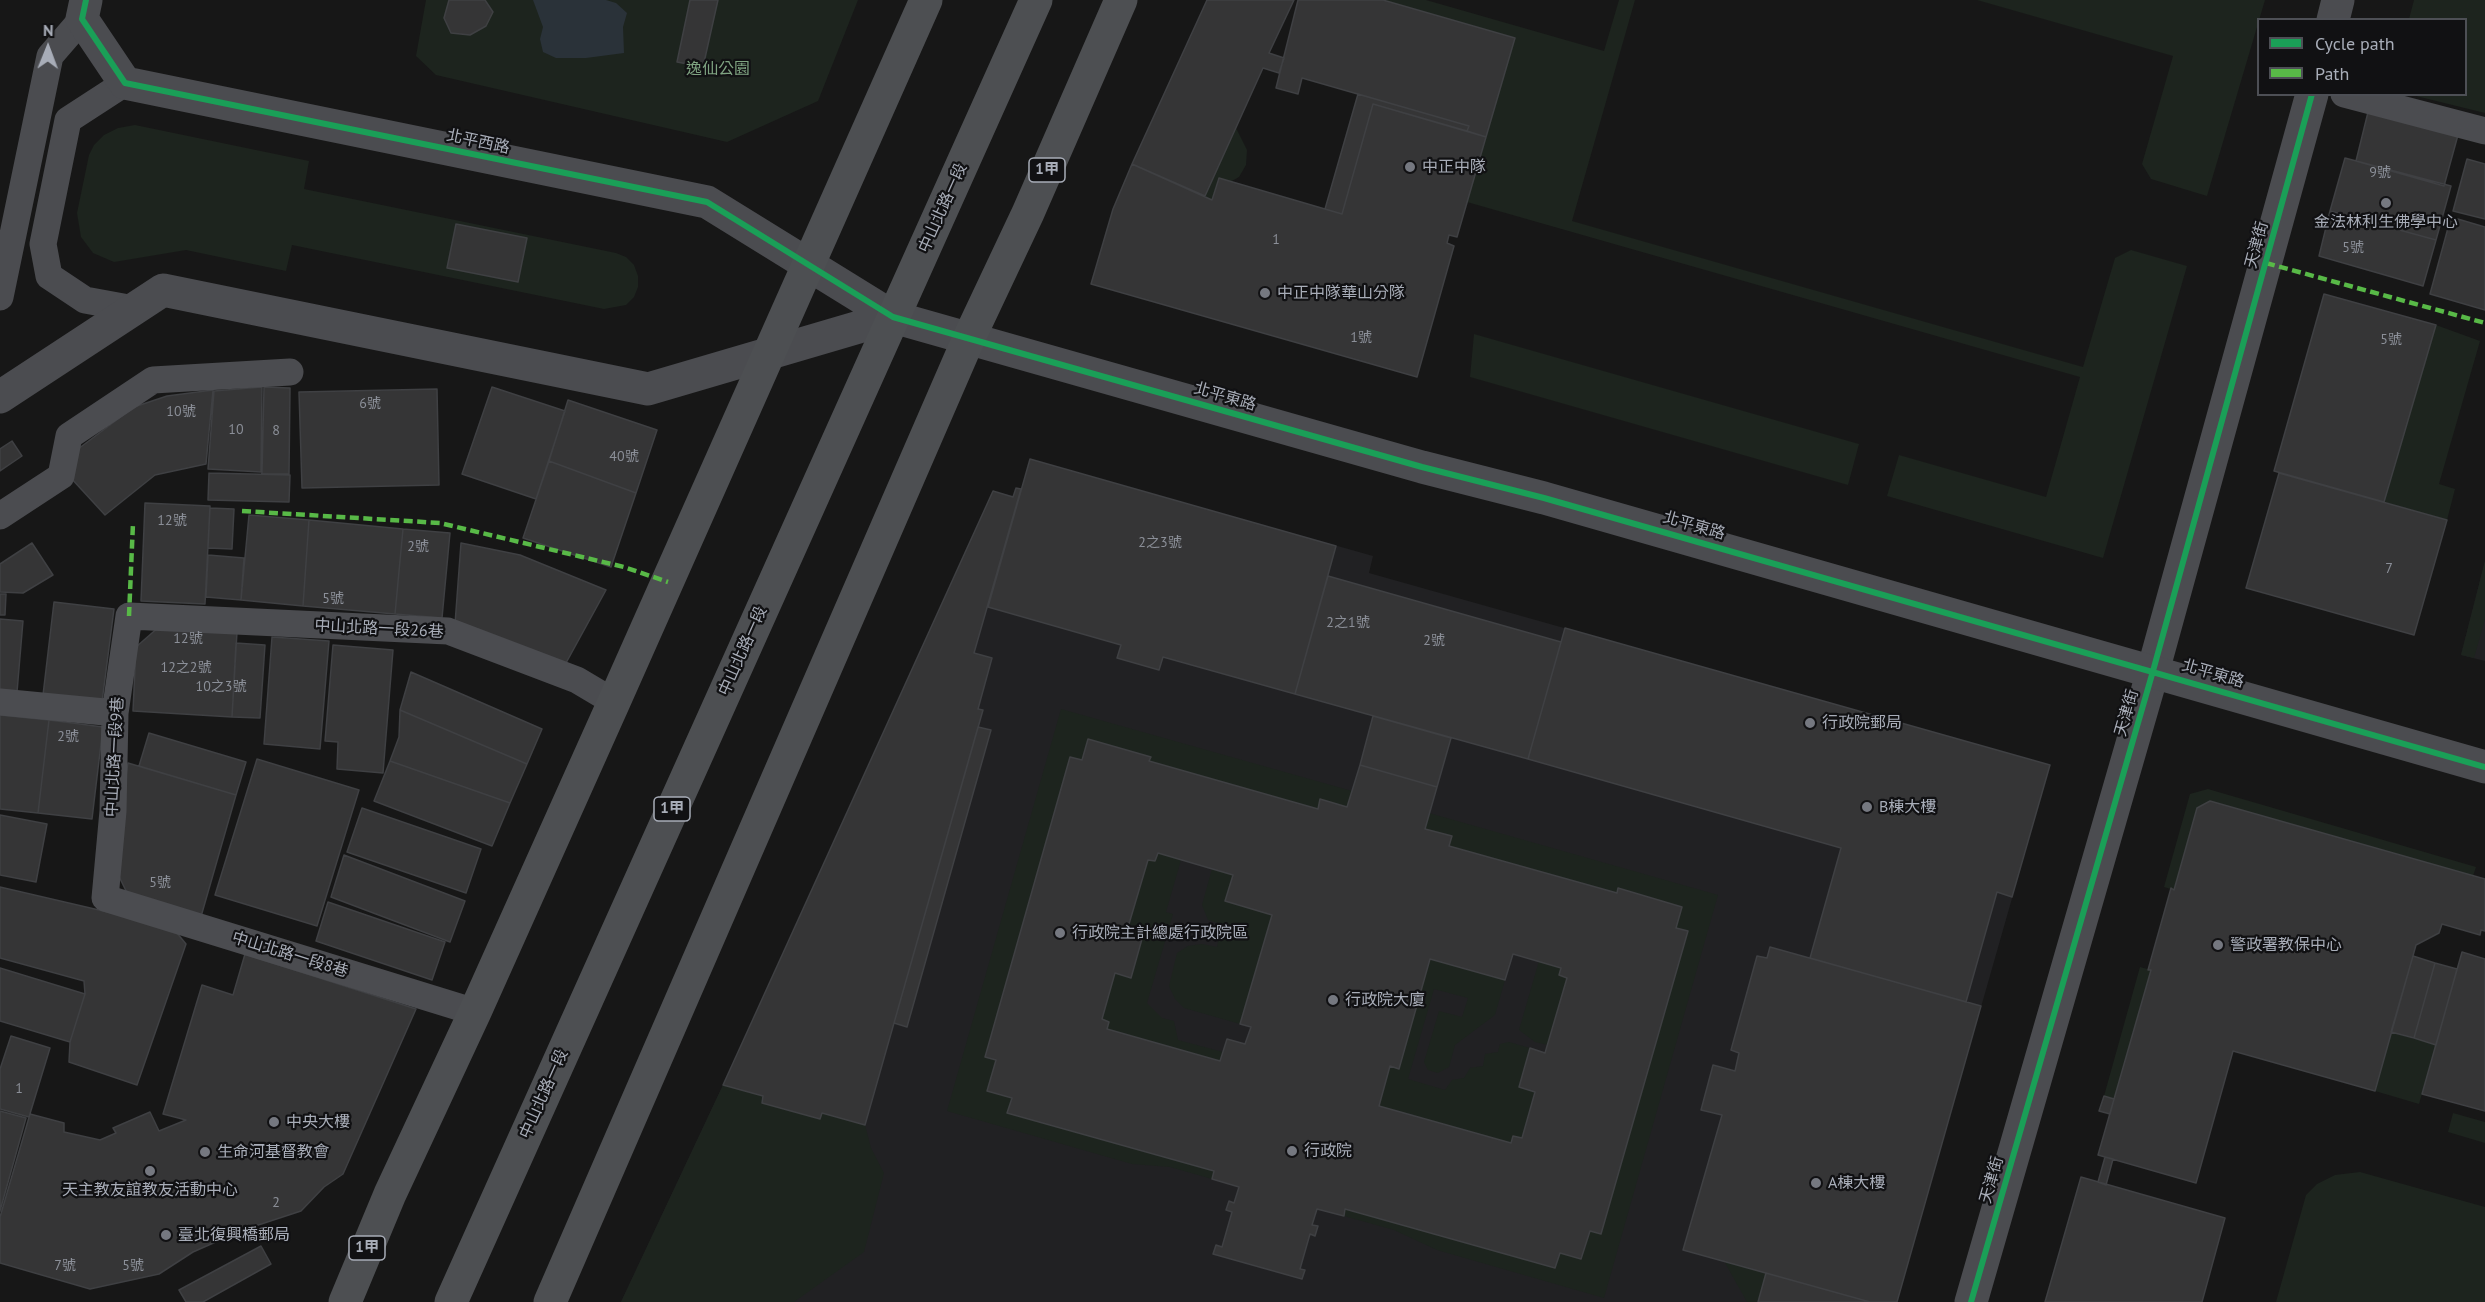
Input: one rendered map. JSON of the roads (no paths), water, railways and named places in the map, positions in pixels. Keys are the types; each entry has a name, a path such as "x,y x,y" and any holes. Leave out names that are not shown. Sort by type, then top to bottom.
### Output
{"main road":[{"name":"1甲","path":"345,1302 390,1194 475,1012 926,0"},
{"name":"中山北路一段","path":"451,1302 1036,0"},
{"name":"1甲","path":"550,1302 969,339 1028,213 1121,0"}],"street":[{"path":"2334,18 2338,0"},
{"path":"84,10 124,83"},
{"name":"北平西路","path":"124,83 707,202 893,317"},
{"name":"天津街","path":"1971,1302 2153,671 2311,96"},
{"path":"0,396 163,290 648,389 893,317"},
{"name":"北平東路","path":"893,317 1422,467 1556,501 2485,767"}],"lane":[{"path":"0,297 50,56 84,10"},
{"path":"124,83 68,120 43,244 49,276 85,300 134,309"},
{"path":"2352,96 2485,131"},
{"path":"0,516 61,476 69,436 153,380 290,372"},
{"name":"中山北路一段26巷","path":"129,616 448,632 577,680 614,702"},
{"name":"中山北路一段9巷","path":"105,898 113,811 115,713 129,616"},
{"path":"0,702 115,713"},
{"name":"中山北路一段8巷","path":"105,898 475,1012"}],"place":[{"name":"中正中隊","path":"1410,167"},
{"name":"金法林利生佛學中心","path":"2386,203"},
{"name":"中正中隊華山分隊","path":"1265,293"},
{"name":"行政院郵局","path":"1810,723"},
{"name":"B棟大樓","path":"1867,807"},
{"name":"行政院主計總處行政院區","path":"1060,933"},
{"name":"警政署教保中心","path":"2218,945"},
{"name":"行政院大廈","path":"1333,1000"},
{"name":"中央大樓","path":"274,1122"},
{"name":"行政院","path":"1292,1151"},
{"name":"生命河基督教會","path":"205,1152"},
{"name":"天主教友誼教友活動中心","path":"150,1171"},
{"name":"A棟大樓","path":"1816,1183"},
{"name":"臺北復興橋郵局","path":"166,1235"}],"park label":[{"name":"逸仙公園","path":"718,69"}]}
